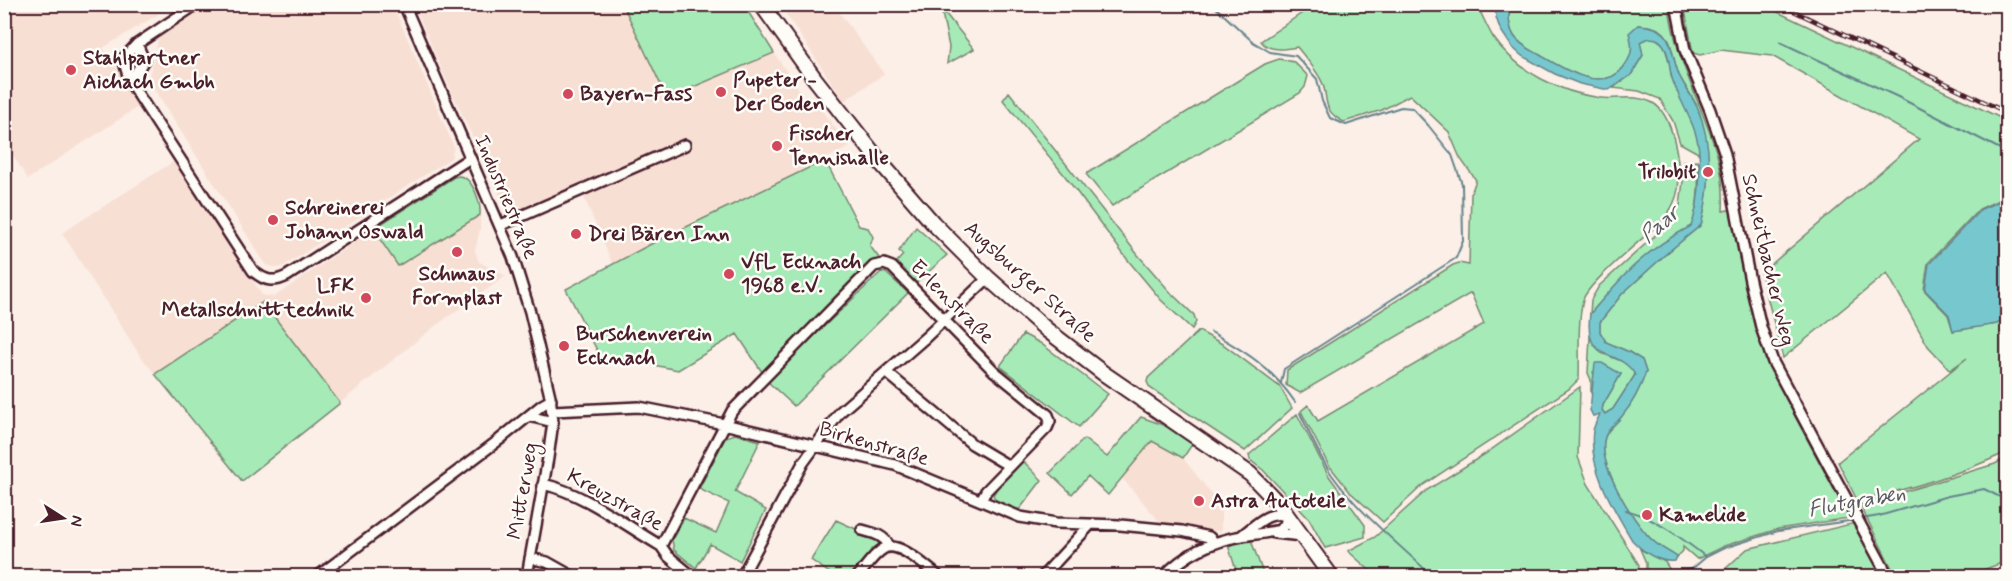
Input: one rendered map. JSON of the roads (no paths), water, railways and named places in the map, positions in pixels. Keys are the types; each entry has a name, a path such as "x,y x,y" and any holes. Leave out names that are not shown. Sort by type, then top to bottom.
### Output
{"main road":[{"name":"Augsburger Straße","path":"761,4 815,79 881,163 933,223 988,278 1047,330 1103,373 1250,474 1270,493 1331,576"}],"street":[{"path":"197,4 137,44 123,59 130,82 253,271 261,278 277,281 287,276 470,158"},
{"name":"Industriestraße","path":"404,4 501,225 530,312 553,411"},
{"name":"Schneitbacher Weg","path":"1676,4 1685,50 1725,154 1750,281 1773,362 1888,576"},
{"path":"130,82 144,60 137,44"},
{"path":"501,225 685,145"},
{"name":"Erlenstraße","path":"661,546 732,411 874,266 884,264 892,267 994,370 1048,415 1050,421 1047,428 986,490 981,500"},
{"path":"742,576 803,464 840,412 988,278"},
{"path":"886,372 972,444 1009,466"},
{"path":"318,576 551,400"},
{"name":"Birkenstraße","path":"553,411 639,407 724,424 895,465 1027,518 1056,523 1120,525 1182,531 1209,537 1215,543"},
{"name":"Mitterweg","path":"527,576 553,411"},
{"path":"529,416 553,422"},
{"name":"Kreuzstraße","path":"543,484 559,488 585,500 661,546 668,556 692,576"},
{"path":"1263,519 1270,493"},
{"path":"1241,536 1263,519 1276,514 1288,517 1284,526 1269,533"},
{"path":"1043,576 1089,525"},
{"path":"862,530 879,535 886,540 889,546"},
{"path":"1169,574 1193,553 1215,543 1241,536 1269,533 1302,536"},
{"path":"858,576 879,552 889,546 907,552 938,576"},
{"path":"530,558 547,562 572,576"}],"water":[{"path":"1495,5 1509,5 1511,28 1514,36 1522,45 1570,72 1593,79 1604,79 1623,68 1631,51 1629,33 1638,25 1659,30 1669,40 1679,75 1702,121 1706,135 1709,166 1707,196 1701,225 1622,294 1600,322 1600,332 1606,342 1642,360 1646,372 1630,406 1606,434 1604,448 1606,461 1618,491 1643,531 1660,547 1677,557 1675,561 1652,556 1632,540 1610,502 1598,474 1593,445 1594,429 1600,414 1593,416 1590,410 1595,363 1602,363 1621,374 1603,405 1602,410 1605,414 1613,409 1635,375 1621,361 1597,348 1589,330 1590,314 1613,287 1660,244 1691,226 1698,200 1699,180 1699,152 1695,132 1675,87 1666,50 1659,40 1650,38 1640,42 1643,55 1631,75 1609,90 1580,84 1555,74 1522,56 1512,47 1500,29"},
{"path":"2007,198 2007,316 1997,324 1953,331 1949,315 1925,290 1929,264 1981,209"}],"waterway":[{"path":"1212,4 1253,42 1270,52 1296,56 1317,79 1322,101 1330,118 1346,125 1401,107 1412,108 1452,155 1462,184 1463,241 1456,258 1284,369 1281,383"},
{"path":"1780,42 1898,97 2008,153"},
{"path":"1211,332 1257,361 1295,402"},
{"path":"1300,413 1323,460 1343,489 1367,515 1432,576"},
{"name":"Flutgraben","path":"1861,519 1984,489 2000,497 2008,508"},
{"path":"1626,510 1658,524 1706,557"},
{"name":"Flutgraben","path":"1678,576 1724,548 1778,531 1856,520"}],"railway":[{"path":"1779,4 2008,113"}],"place":[{"name":"Stahlpartner Aichach Gmbh","path":"71,70"},
{"name":"Pupeter - Der Boden","path":"721,92"},
{"name":"Bayern-Fass","path":"568,94"},
{"name":"Fischer Tennishalle","path":"777,146"},
{"name":"Trilobit","path":"1708,172"},
{"name":"Schreinerei Johann Oswald","path":"273,220"},
{"name":"Drei Bären Inn","path":"576,234"},
{"name":"Schmaus Formplast","path":"457,252"},
{"name":"VfL Ecknach 1968 e.V.","path":"729,274"},
{"name":"LFK Metallschnitttechnik","path":"366,298"},
{"name":"Burschenverein Ecknach","path":"564,346"},
{"name":"Astra Autoteile","path":"1199,501"},
{"name":"Kamelide","path":"1647,515"}],"water label":[{"name":"Paar","path":"1660,225"}]}
